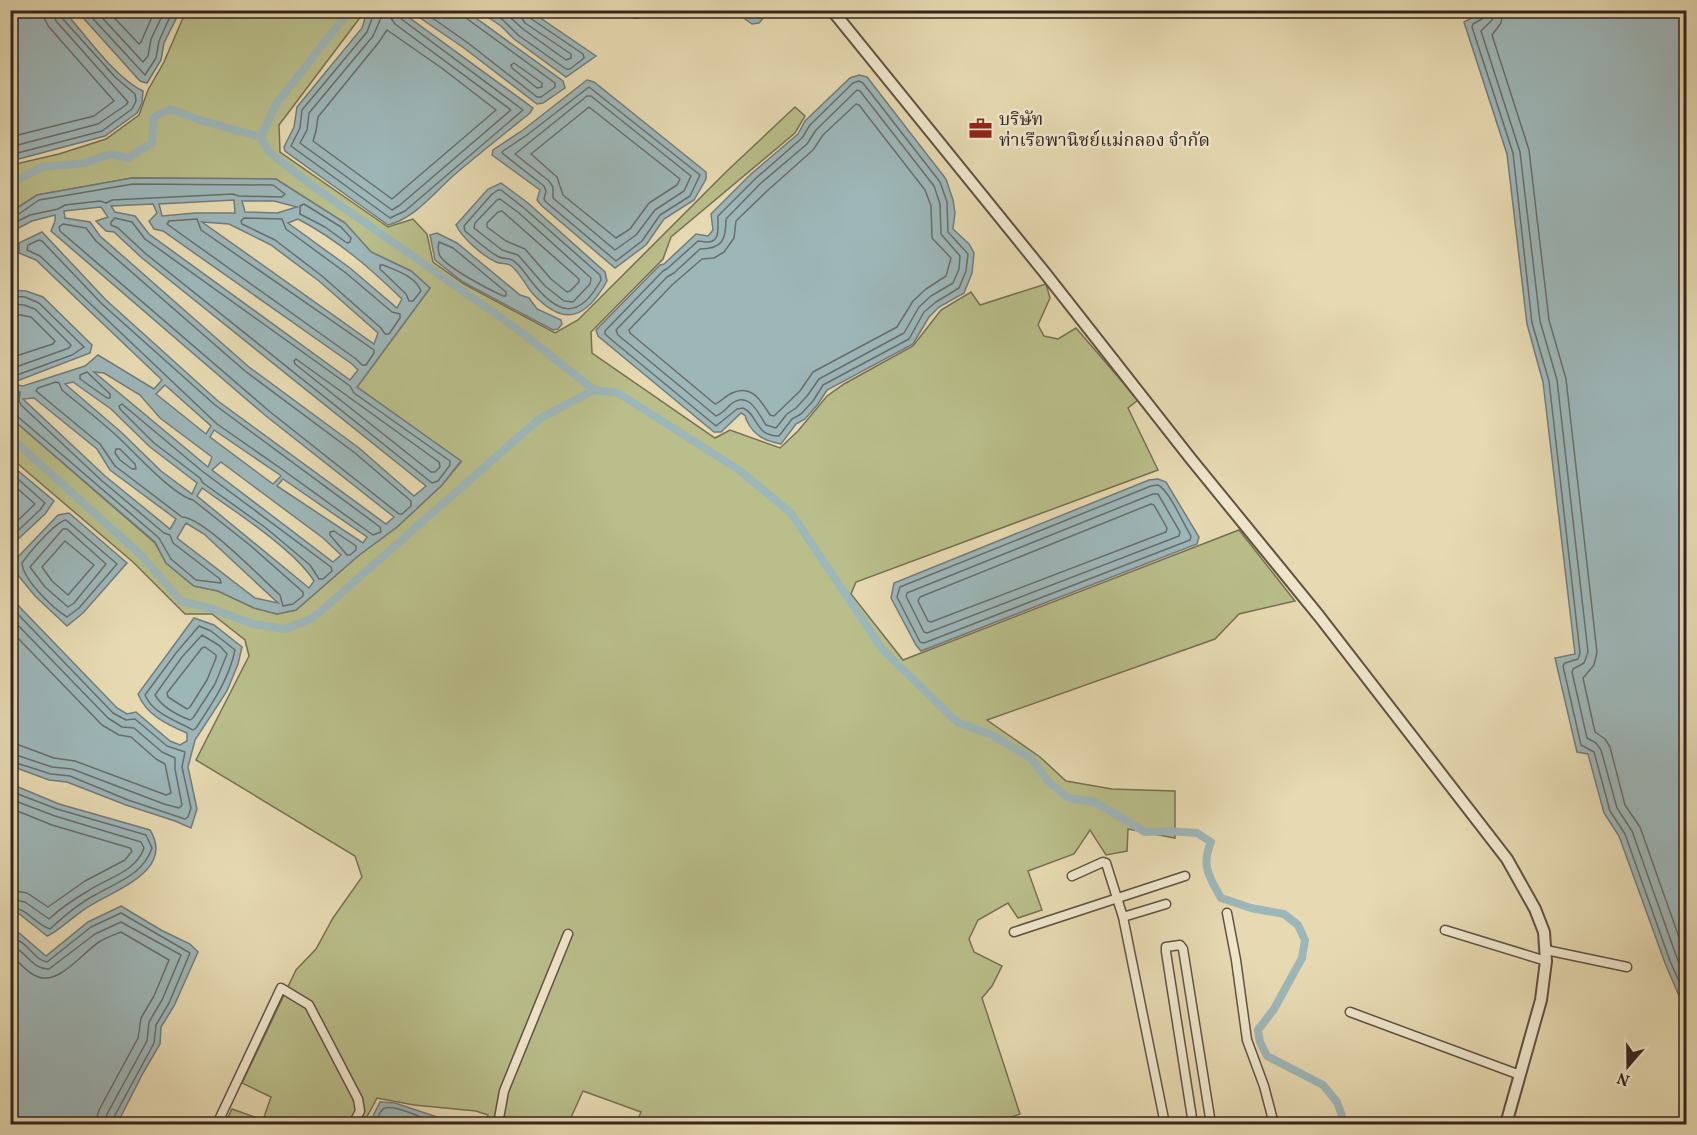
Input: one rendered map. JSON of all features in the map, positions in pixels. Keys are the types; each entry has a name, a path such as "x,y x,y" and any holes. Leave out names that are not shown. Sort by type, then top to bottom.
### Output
{"street":[{"path":"832,10 1046,273 1443,775 1512,869 1535,909 1544,932 1546,956 1541,1000 1506,1125"},
{"path":"1072,876 1103,862 1106,863 1123,916 1165,1125"},
{"path":"1014,932 1185,876"},
{"path":"1123,916 1166,904"},
{"path":"1227,914 1247,1040 1264,1086 1274,1125"},
{"path":"1445,930 1546,956 1627,967"},
{"path":"498,1125 504,1091 568,934"},
{"path":"1192,1125 1166,952 1166,947 1180,945 1183,949 1211,1125"},
{"path":"217,1125 281,988 309,1005 358,1099 360,1111 353,1125"},
{"path":"1350,1012 1520,1075"}],"green space":[{"path":"186,11 365,11 279,125 280,152 388,227 413,219 427,234 433,262 464,284 555,333 578,320 727,171 795,107 805,116 795,133 671,237 663,259 591,332 592,353 715,438 730,430 780,448 798,431 827,396 844,384 913,346 941,310 971,292 980,305 1046,284 1050,298 1038,325 1044,336 1058,339 1076,328 1138,400 1128,408 1158,470 856,582 851,594 903,660 1239,530 1295,601 1239,614 1215,639 987,720 1040,757 1066,781 1112,789 1175,791 1175,838 1128,829 1127,851 1106,855 1090,830 1074,854 1028,871 1042,910 1018,918 1008,903 978,920 969,939 974,952 1002,966 992,986 982,998 1020,1114 990,1124 636,1124 641,1112 583,1091 568,1124 485,1124 488,1115 476,1111 414,1105 377,1098 363,1124 225,1124 232,1109 263,1120 271,1097 242,1083 296,970 316,949 333,918 362,877 355,856 196,760 249,656 245,640 212,614 185,614 133,562 11,458 11,418 155,543 166,563 194,586 218,591 254,608 277,614 296,610 358,556 397,527 442,485 461,462 357,387 430,288 411,271 371,252 345,223 276,179 132,178 37,195 11,212 11,165 59,154 106,139 139,115 148,90 164,62"}],"water":[{"path":"11,10 64,11 111,66 122,77 143,91 142,103 137,113 105,136 11,161"},
{"path":"1486,10 1686,11 1686,1012 1665,963 1619,836 1604,813 1588,754 1577,752 1555,658 1575,654 1543,382 1527,324 1507,154 1464,22"},
{"path":"77,11 180,11 164,43 161,60 147,83 140,81"},
{"path":"371,11 400,11 533,108 415,211 398,222 388,225 285,151 284,147 294,127 297,107 362,28 365,18"},
{"path":"410,11 466,11 563,81 565,88 543,103 537,104 464,48"},
{"path":"479,11 530,11 596,56 566,77"},
{"path":"619,11 648,11 641,17 634,18"},
{"path":"734,11 769,11 759,23 752,24"},
{"path":"859,75 867,77 946,179 955,213 953,229 969,244 974,253 972,273 964,293 939,307 929,317 913,344 827,390 818,404 805,419 796,424 781,444 757,434 741,413 721,432 714,432 598,336 596,330 660,265 664,264 696,234 708,236 713,230 711,214 751,174 798,134 805,121 850,78"},
{"path":"587,80 594,82 706,172 706,179 694,200 664,219 646,245 615,268 542,206 537,200 540,190 492,155 493,150 523,130"},
{"path":"132,178 276,179 345,223 371,252 411,271 430,288 357,387 461,461 442,485 397,527 358,556 296,610 277,614 254,608 218,591 194,586 166,563 155,542 11,418 11,384 23,386 85,366 98,355 154,389 162,380 36,260 19,253 19,243 42,232 106,300 218,401 386,524 394,517 266,416 51,231 55,215 32,221 11,232 11,212 37,195","holes":["234,200 235,213 162,216 159,204","242,201 274,201 297,207 277,213 245,212","153,204 157,213 149,221 154,229 163,231 358,370 350,380 149,234 135,216 115,212 111,206","101,207 108,217 96,221 106,231 114,232 142,258 426,486 414,496 359,448 249,367 100,236 90,222 65,218 64,211","298,219 353,255 402,299 397,308 350,268 288,223","202,222 229,224 271,245 319,281 378,333 374,344","94,372 104,373 140,395 160,418 212,457 208,467","73,382 111,409 150,447 197,483 192,494 161,471 121,432 65,384","165,385 211,426 206,434 156,394","34,398 97,449 110,470 176,519 170,529 105,476 23,399","214,430 281,476 273,484 210,437","221,462 323,538 341,555 333,562 212,470","283,479 367,537 363,543 277,486","202,488 293,556 314,581 309,588 197,496","186,523 204,534 278,603 255,598 177,538"]},
{"path":"501,183 528,203 605,272 607,281 599,294 583,310 565,315 555,312 533,294 513,268 485,256 459,230 456,225 488,189"},
{"path":"437,233 457,243 520,295 529,298 537,309 561,320 562,324 558,329 553,330 463,282 435,260 430,235"},
{"path":"10,290 26,291 43,297 92,345 90,353 17,381 11,380"},
{"path":"10,464 54,501 45,514 15,542 11,551"},
{"path":"1158,479 1166,482 1199,537 1197,544 921,651 916,645 891,598 894,583 1149,480"},
{"path":"69,513 127,563 83,613 67,626 35,596 17,574 16,559 58,515"},
{"path":"10,597 117,708 127,714 136,712 170,741 180,745 187,741 187,733 165,723 152,713 146,708 138,694 194,618 214,625 242,647 227,691 195,740 188,767 197,809 191,828 67,782 49,780 11,766"},
{"path":"11,784 59,804 150,830 156,845 154,858 148,869 137,879 85,909 47,936 18,913 11,912"},
{"path":"121,906 190,944 198,952 174,1006 161,1027 160,1044 117,1124 11,1124 11,933 14,931 19,933 46,956 88,922"},
{"path":"380,1102 395,1103 452,1122 481,1121 483,1124 369,1124"}],"waterway":[{"path":"350,10 276,104 261,137 269,152 314,187 517,329 594,390"},
{"path":"10,179 21,178 43,167 85,163 110,154 128,158 152,143 154,117 170,109 261,137"},
{"path":"10,437 141,555 181,601 213,609 253,624 285,629 313,618 539,419 594,390 618,393 739,470 791,513 883,650 957,722 992,735 1031,758 1048,781 1068,798 1095,802 1145,832 1197,833 1211,842 1207,858 1208,871 1221,898 1251,908 1284,914 1298,925 1305,940 1302,958 1274,1009 1258,1030 1260,1042 1267,1056 1323,1085 1337,1102 1345,1124"}],"place":[{"name":"บริษัท ท่าเรือพานิชย์แม่กลอง จำกัด","path":"981,129"}]}
